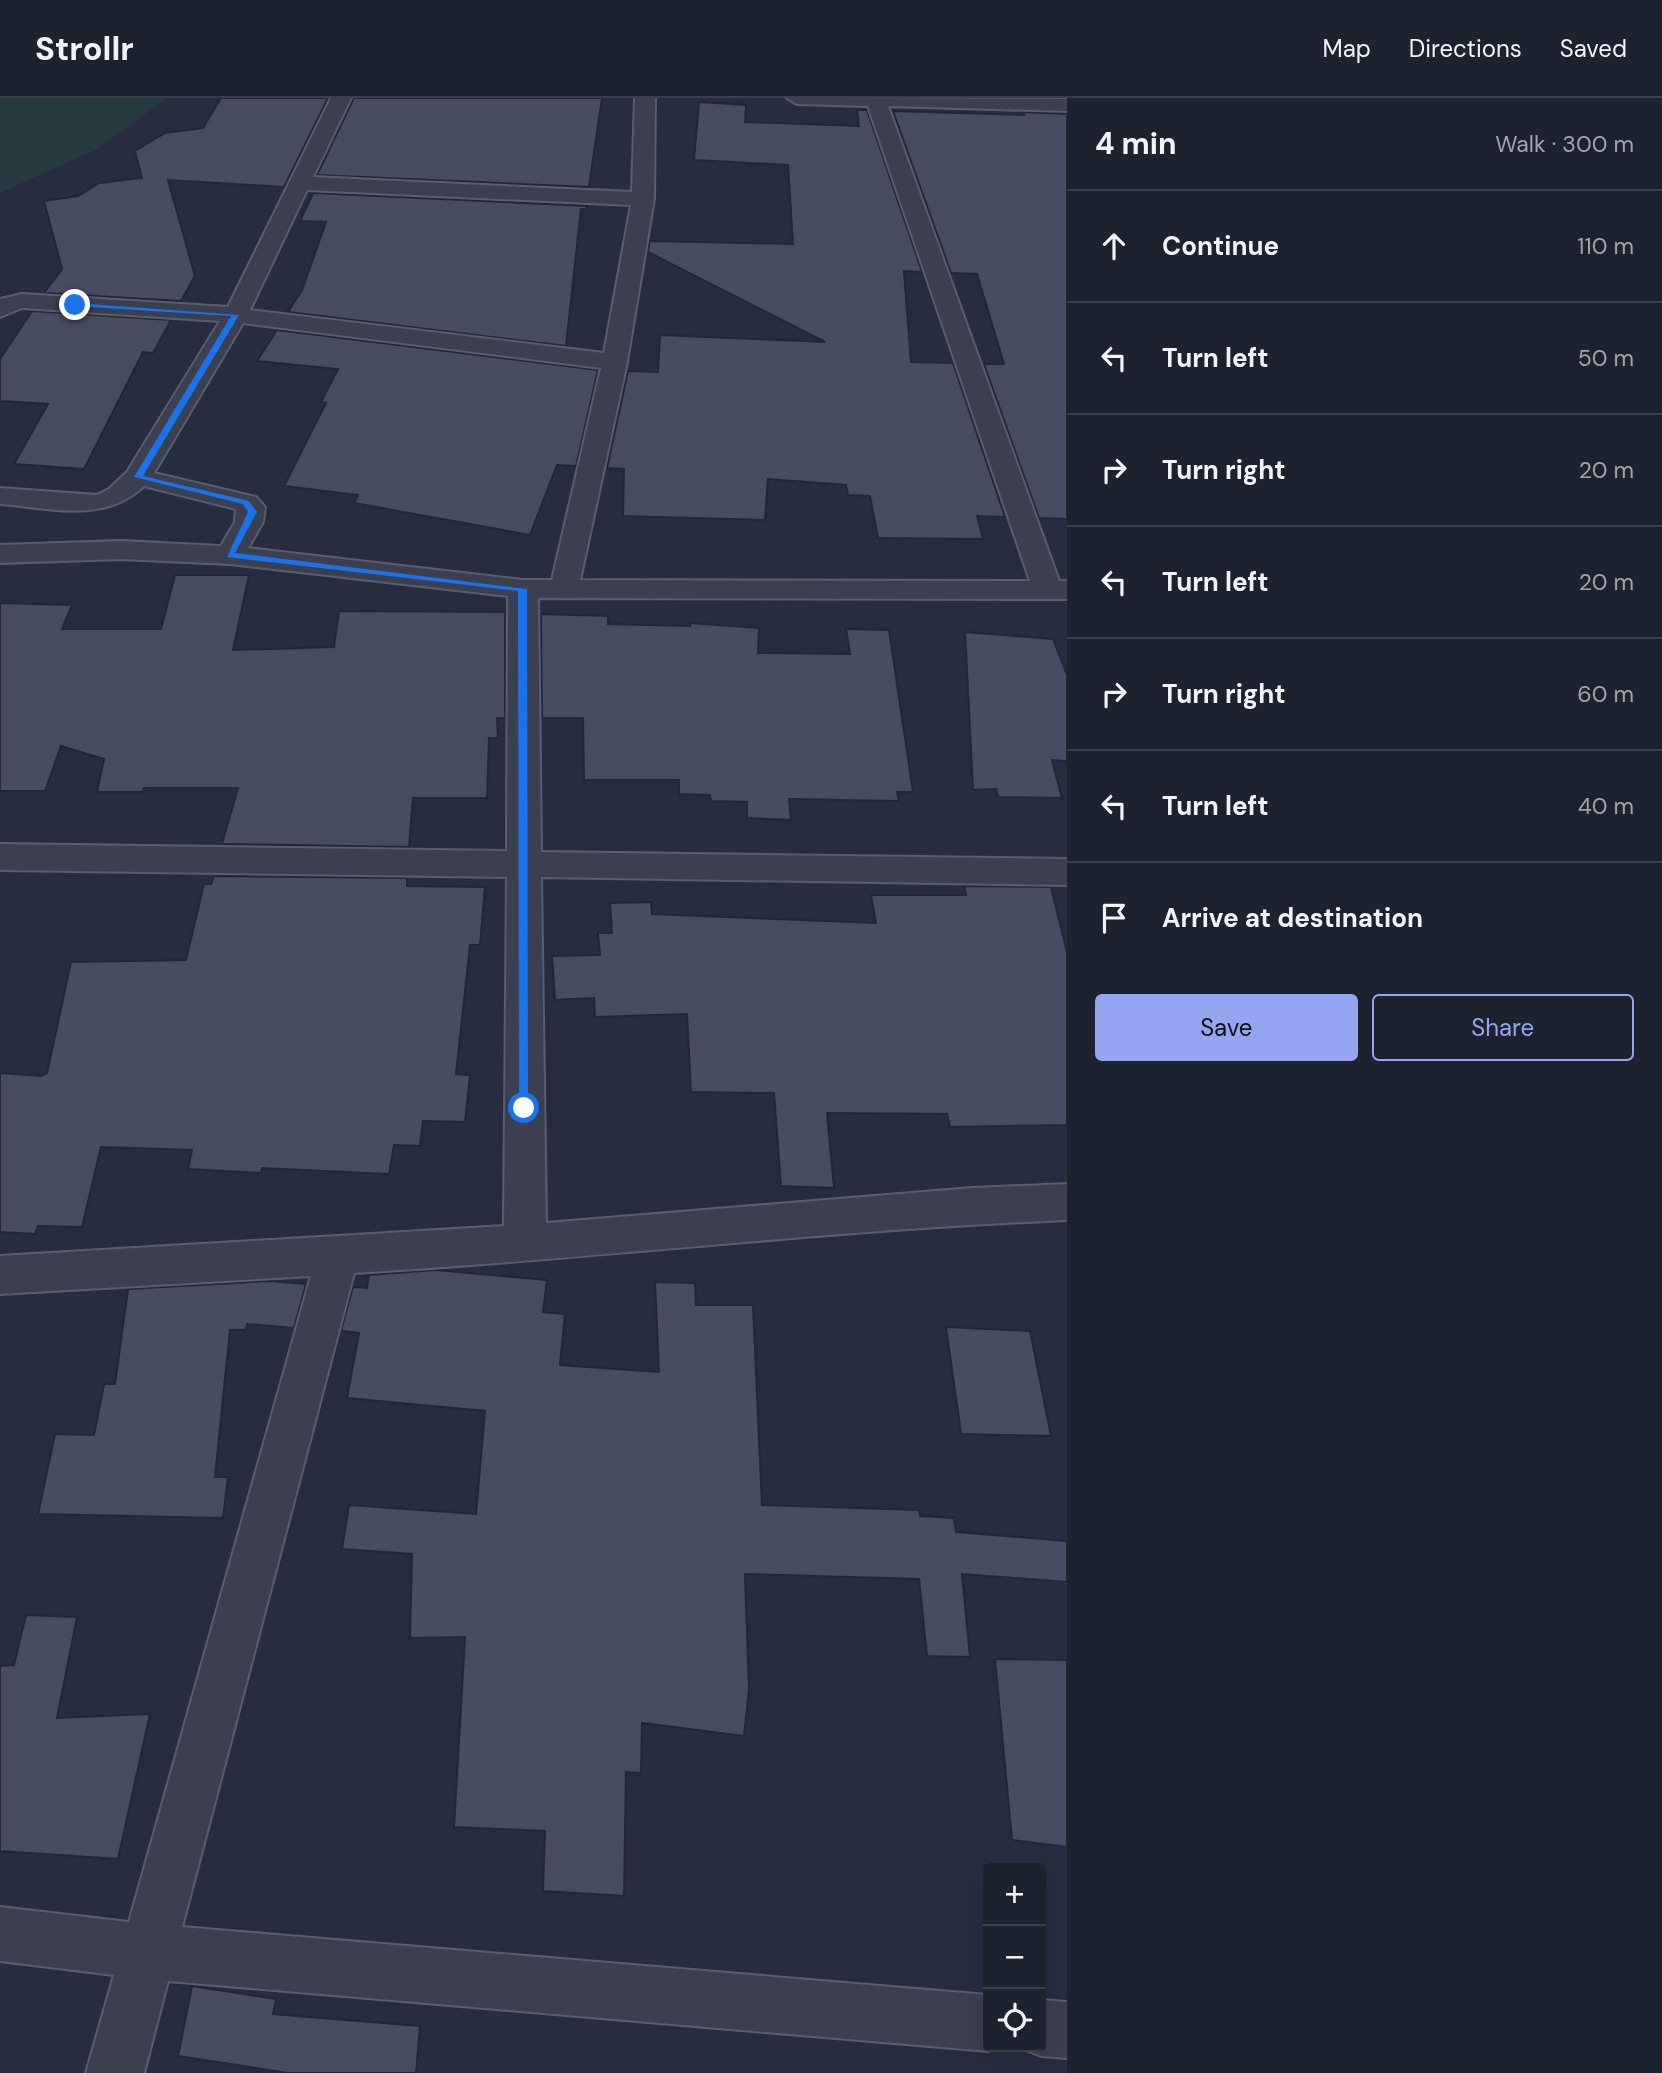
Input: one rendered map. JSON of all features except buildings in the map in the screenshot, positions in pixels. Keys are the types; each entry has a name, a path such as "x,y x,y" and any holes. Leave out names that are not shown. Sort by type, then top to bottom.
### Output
{"street":[{"path":"0,496 100,503 119,495 138,477 236,315 341,98"},
{"path":"564,589 615,362 643,199 645,98"},
{"path":"797,98 1067,105"},
{"path":"0,554 121,550 230,555 523,589 1058,590 876,101"},
{"path":"298,183 643,199"},
{"path":"0,310 10,303 22,301 236,315 615,362"},
{"path":"138,477 246,503 253,512 230,555"},
{"path":"523,589 525,1244"},
{"path":"0,857 1067,872"},
{"path":"0,1275 525,1244 972,1206 1067,1202"},
{"path":"115,2073 338,1254"},
{"path":"0,1934 150,1952 983,2024"},
{"path":"1046,2028 1067,2030"}],"shaded area":[{"path":"0,98 167,98 97,149 0,193"}],"route":[{"path":"75,305 236,315 138,477 246,503 251,507 253,512 249,522 230,555 464,585 523,589 524,1108"}]}
